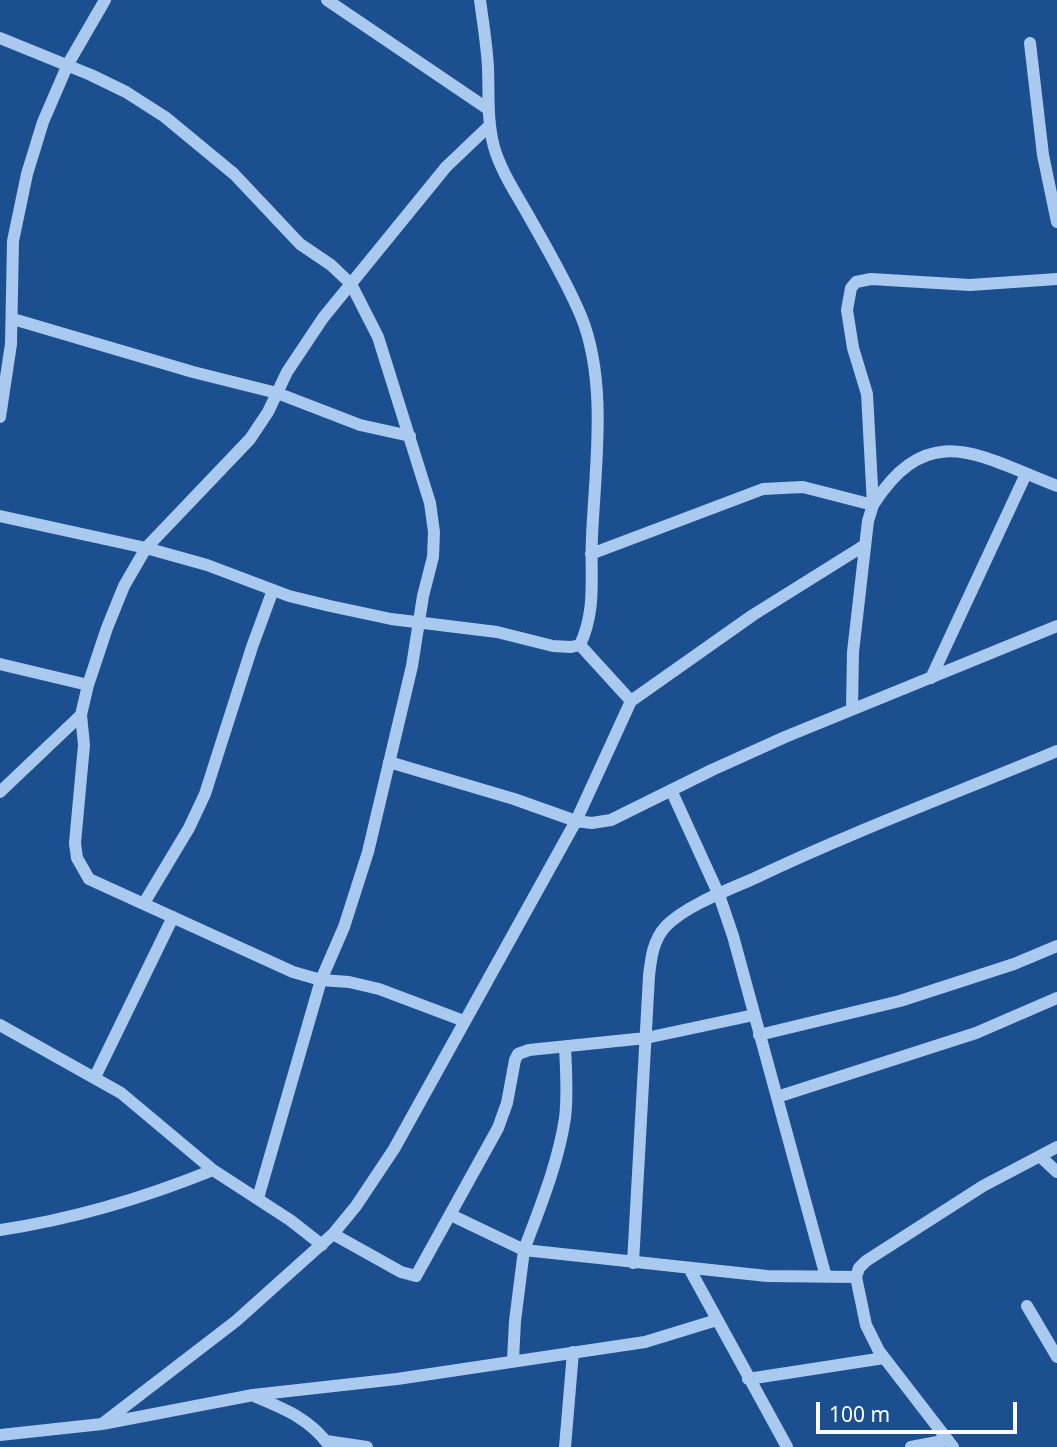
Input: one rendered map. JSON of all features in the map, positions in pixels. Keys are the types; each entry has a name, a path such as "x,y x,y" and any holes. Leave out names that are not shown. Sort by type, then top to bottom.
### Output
{"street":[{"path":"0,417 13,319 13,241 35,148 68,64 105,0"},
{"path":"327,0 488,109"},
{"path":"480,0 488,66 489,125 495,149 504,173 570,290 583,320 596,383 591,554 593,602 580,645"},
{"path":"0,38 68,64 126,92 165,117 234,174 299,244 331,265 351,284 378,337 430,502 434,532 433,557 418,622 412,666 358,887 321,980 258,1198"},
{"path":"1030,43 1039,130 1054,189 1057,222"},
{"path":"464,1021 379,989 349,982 321,980 266,962 89,879 77,858 75,843 84,745 81,715 107,628 124,586 146,548 250,439 307,341 351,284 446,167 489,125"},
{"path":"0,236 13,241"},
{"path":"873,505 868,402 847,319 847,301 851,288 856,282 871,279 970,285 1057,279"},
{"path":"13,319 192,372 277,393 360,425 410,436"},
{"path":"852,708 853,652 868,521 873,505 880,495 919,457 945,451 971,454 1057,486"},
{"path":"931,678 1026,474"},
{"path":"591,554 763,489 803,487 873,505"},
{"path":"0,516 146,548 207,565 273,590 330,606 391,619 496,632 562,648 580,645"},
{"path":"102,1424 236,1321 322,1245 356,1206 394,1149 576,821 631,701 753,615 865,545"},
{"path":"144,903 189,828 205,794 273,590"},
{"path":"388,762 514,799 576,821 592,823 611,820 852,708 1057,626"},
{"path":"580,645 631,701"},
{"path":"0,664 88,685"},
{"path":"0,792 81,715"},
{"path":"633,1263 649,976 659,935 672,921 719,895 824,846 1057,751"},
{"path":"671,790 719,895 826,1277"},
{"path":"95,1077 173,917"},
{"path":"759,1035 900,1001 1014,964 1057,946"},
{"path":"777,1097 976,1033 1057,998"},
{"path":"333,1234 360,1252 414,1277 504,1116 518,1054 529,1050 646,1038 754,1015"},
{"path":"0,1025 95,1077 145,1112 213,1170 258,1198 322,1245"},
{"path":"513,1360 524,1250 552,1173 562,1132 567,1089 565,1046"},
{"path":"951,1443 884,1358 866,1325 856,1277 866,1261 931,1217 1002,1175 1057,1147"},
{"path":"1041,1157 1057,1172"},
{"path":"0,1230 64,1219 106,1208 164,1190 213,1170"},
{"path":"451,1215 524,1250 767,1276 856,1277"},
{"path":"689,1268 787,1447"},
{"path":"1027,1306 1057,1357"},
{"path":"0,1435 102,1424 253,1395 397,1379 645,1342 716,1320"},
{"path":"565,1447 573,1352"},
{"path":"748,1379 884,1358"},
{"path":"253,1395 292,1412 321,1433 328,1444 367,1447"},
{"path":"911,1447 951,1443"}]}
